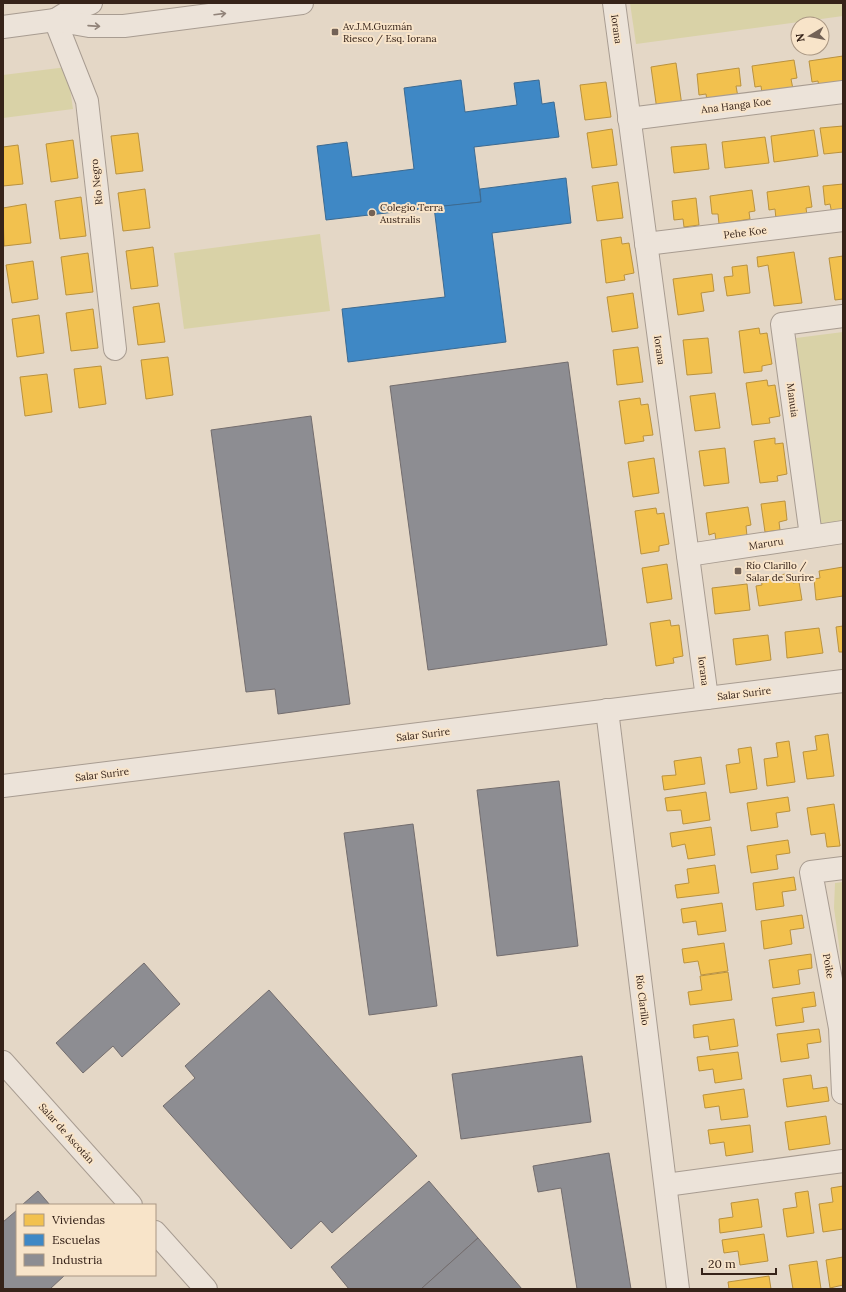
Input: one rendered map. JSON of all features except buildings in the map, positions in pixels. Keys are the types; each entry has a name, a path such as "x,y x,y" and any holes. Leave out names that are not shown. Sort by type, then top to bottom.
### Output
{"street":[{"path":"55,20 68,12 91,3"},
{"path":"3,27 55,20 89,26 124,26 181,11 302,3"},
{"name":"Iorana","path":"614,3 707,698"},
{"name":"Río Negro","path":"55,20 88,101 115,349"},
{"name":"Ana Hanga Koe","path":"629,119 843,92"},
{"name":"Pehe Koe","path":"646,244 843,220"},
{"name":"Manuia","path":"811,536 782,324 843,316"},
{"name":"Maruru","path":"688,555 843,532"},
{"name":"Salar Surire","path":"3,786 843,680"},
{"name":"Río Clarillo","path":"607,710 678,1289"},
{"name":"Poike","path":"843,868 811,872 840,1028 843,1093"},
{"name":"Salar de Ascotán","path":"3,1062 130,1204"},
{"path":"666,1185 843,1161"},
{"path":"156,1233 206,1289"}],"shaded area":[{"path":"630,3 843,3 843,16 830,18 830,16 790,16 790,23 636,44"},
{"path":"67,67 73,109 3,118 3,75"},
{"path":"320,234 330,311 184,329 174,253"},
{"path":"843,332 843,522 820,525 796,338"},
{"path":"843,882 843,975 834,908 835,883"}],"place":[{"name":"Av.J.M.Guzmán Riesco / Esq. Iorana","path":"335,32"},
{"name":"Colegio Terra Australis","path":"372,213"},
{"name":"Río Clarillo / Salar de Surire","path":"738,571"}]}
